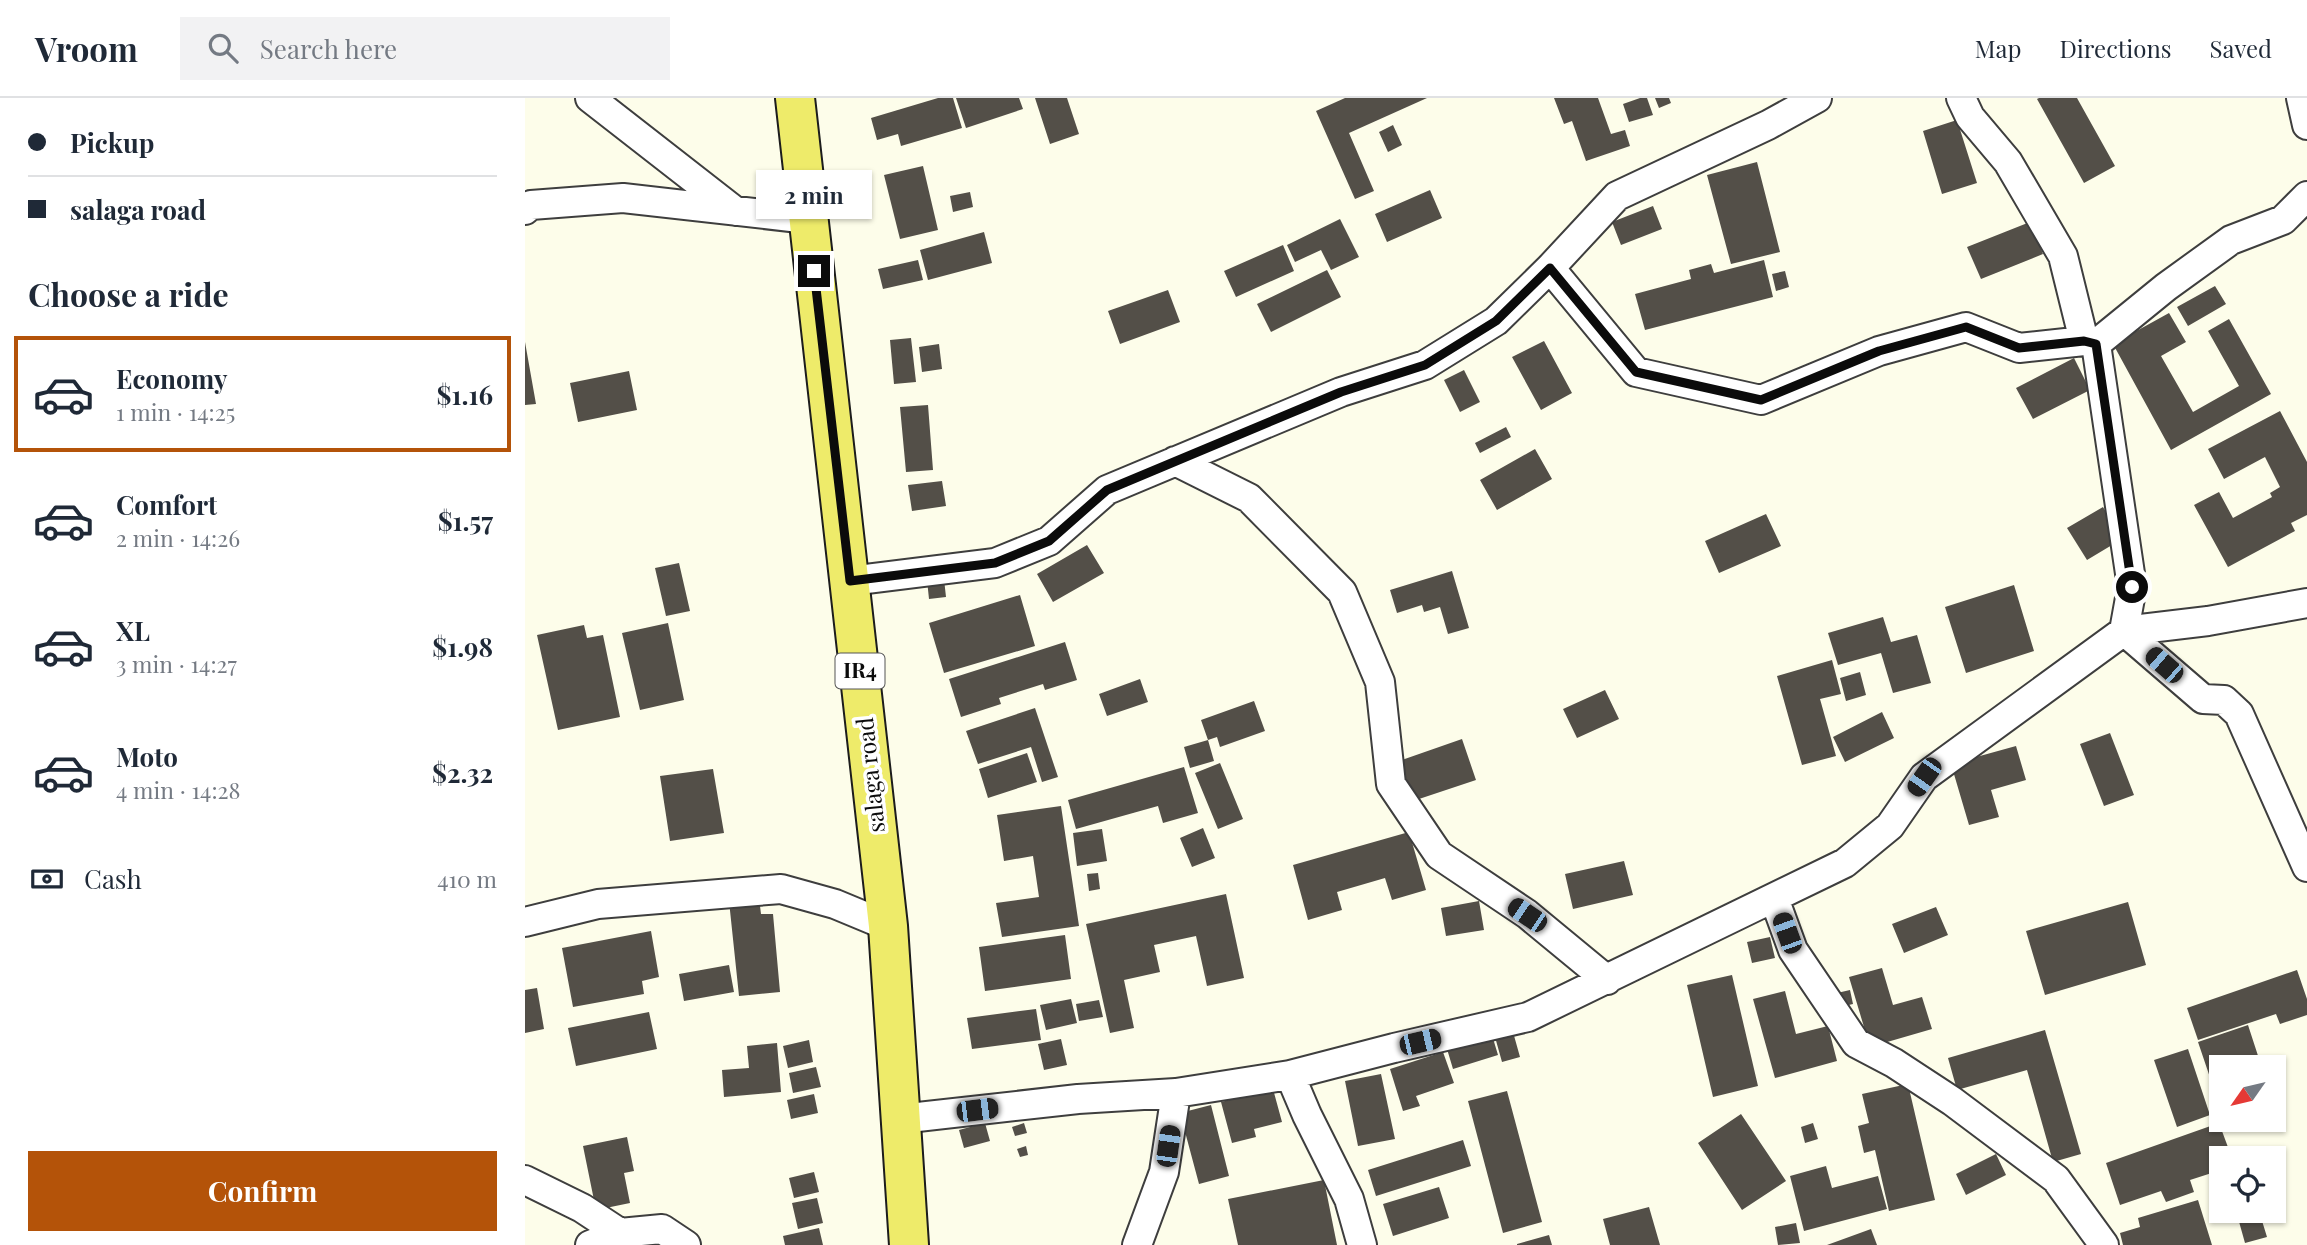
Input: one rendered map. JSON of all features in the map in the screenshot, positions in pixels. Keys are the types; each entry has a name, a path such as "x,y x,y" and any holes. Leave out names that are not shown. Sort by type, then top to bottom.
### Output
{"main road":[{"name":"salaga road","path":"795,98 888,926 909,1245"}],"street":[{"path":"590,98 735,211"},
{"path":"850,581 995,563 1049,541 1107,490 1341,392 1425,365 1496,321 1617,196 1769,125 1817,98"},
{"path":"1961,98 1970,117 2008,162 2063,256 2090,342 2132,587 2125,631"},
{"path":"2301,98 2307,125"},
{"path":"1550,268 1636,372 1761,400 1879,351 1966,327 2019,348 2090,342 2231,240 2283,220 2307,196"},
{"path":"525,210 531,205 624,198 808,219"},
{"path":"1175,461 1249,498 1342,592 1380,682 1391,784 1439,855 1527,915 1607,980"},
{"path":"900,1119 1078,1098 1175,1093 1290,1075 1528,1017 1845,863 1890,826 1924,777 2125,631 2208,621 2307,603"},
{"path":"2125,631 2203,699 2224,700 2239,714 2307,867"},
{"path":"525,922 598,904 781,889 835,904 888,926"},
{"path":"1774,898 1793,950 1856,1042 1952,1101 2056,1179 2104,1245"},
{"path":"1290,1075 1349,1199 1361,1245"},
{"path":"1137,1245 1164,1172 1175,1093"},
{"path":"525,1180 582,1209 620,1233"},
{"path":"590,1245 620,1233 662,1229 686,1245"}],"building":[{"path":"938,98 953,98 962,128 901,146 898,134 877,140 871,118"},
{"path":"956,98 1019,98 1023,109 966,128"},
{"path":"1035,98 1067,98 1079,134 1050,144"},
{"path":"1345,98 1427,98 1349,133 1374,191 1355,199 1316,111"},
{"path":"1554,98 1598,98 1611,134 1625,130 1630,146 1586,161 1572,121 1564,124"},
{"path":"1647,98 1653,115 1629,122 1623,104"},
{"path":"1655,98 1669,98 1671,103 1659,108"},
{"path":"2077,98 2115,166 2084,183 2037,99"},
{"path":"1957,120 1977,183 1942,194 1923,131"},
{"path":"1393,125 1402,145 1388,152 1379,132"},
{"path":"1757,162 1780,252 1731,264 1707,175"},
{"path":"923,166 938,230 900,239 884,175"},
{"path":"1430,190 1442,218 1387,242 1375,214"},
{"path":"970,192 973,207 953,212 950,196"},
{"path":"1653,206 1662,229 1621,245 1612,222"},
{"path":"1340,219 1359,257 1331,270 1321,250 1295,262 1287,245"},
{"path":"2030,222 2043,254 1981,279 1967,247"},
{"path":"984,232 992,263 928,280 920,250"},
{"path":"1283,245 1294,271 1236,297 1224,271"},
{"path":"918,260 923,280 883,289 878,269"},
{"path":"1764,260 1773,297 1645,330 1635,294 1691,279 1689,270 1711,264 1714,273"},
{"path":"1327,270 1341,297 1271,332 1257,304"},
{"path":"1785,271 1789,287 1776,291 1772,274"},
{"path":"2215,286 2226,304 2188,326 2177,307"},
{"path":"1168,290 1180,322 1120,344 1108,311"},
{"path":"2169,313 2186,342 2161,356 2193,412 2239,386 2208,331 2229,319 2271,394 2171,450 2113,344"},
{"path":"911,338 916,382 894,384 890,340"},
{"path":"1544,341 1572,393 1541,410 1512,357"},
{"path":"525,342 536,404 525,405"},
{"path":"939,344 942,369 922,372 919,347"},
{"path":"2074,358 2090,390 2033,419 2016,388"},
{"path":"1464,370 1480,402 1460,412 1444,380"},
{"path":"629,371 637,410 578,422 570,383"},
{"path":"928,405 933,470 906,472 900,407"},
{"path":"2280,411 2307,462 2307,515 2291,523 2295,531 2228,567 2194,505 2219,492 2233,518 2272,497 2270,493 2280,487 2265,457 2224,479 2208,449"},
{"path":"1506,427 1511,437 1480,453 1475,443"},
{"path":"1535,449 1552,479 1497,510 1480,480"},
{"path":"942,481 946,506 912,511 908,485"},
{"path":"2103,507 2122,539 2087,560 2067,528"},
{"path":"1766,514 1781,546 1719,573 1705,541"},
{"path":"1087,545 1104,573 1053,602 1037,574"},
{"path":"679,563 690,611 666,616 655,568"},
{"path":"1452,571 1469,628 1448,634 1440,607 1424,612 1422,605 1397,613 1390,590"},
{"path":"944,579 946,597 929,599 927,580"},
{"path":"2014,585 2034,651 1966,673 1945,607"},
{"path":"1020,595 1035,646 944,673 929,623"},
{"path":"1883,617 1891,642 1917,635 1931,683 1893,693 1881,653 1838,665 1828,633"},
{"path":"668,623 684,700 640,710 622,633"},
{"path":"584,625 587,638 603,635 620,717 558,730 537,635"},
{"path":"1065,642 1077,680 1045,690 1043,684 999,698 1001,704 961,717 949,679"},
{"path":"1832,660 1841,694 1820,699 1836,756 1802,765 1777,676"},
{"path":"1860,672 1866,695 1846,701 1840,678"},
{"path":"1140,679 1148,702 1107,716 1099,694"},
{"path":"1605,690 1619,719 1577,738 1563,709"},
{"path":"1254,701 1265,731 1220,747 1217,737 1208,740 1201,720"},
{"path":"1035,708 1058,777 1042,782 1031,747 978,764 966,731"},
{"path":"1882,712 1894,738 1845,762 1833,737"},
{"path":"2110,733 2134,795 2104,806 2080,744"},
{"path":"1462,739 1476,780 1413,801 1399,761"},
{"path":"1208,740 1214,761 1190,768 1184,747"},
{"path":"2016,746 2026,780 1991,790 1999,817 1969,825 1951,764"},
{"path":"1027,753 1037,782 988,798 979,769"},
{"path":"1220,763 1243,819 1218,829 1195,773"},
{"path":"1184,767 1198,813 1163,823 1158,806 1076,829 1068,800"},
{"path":"713,769 724,833 670,841 660,776"},
{"path":"1061,806 1079,926 1002,937 996,903 1039,897 1033,856 1004,861 997,815"},
{"path":"1203,828 1215,858 1192,867 1180,838"},
{"path":"1102,829 1107,861 1077,866 1073,833"},
{"path":"1409,832 1426,890 1392,900 1385,878 1337,892 1342,910 1308,920 1293,865"},
{"path":"1624,861 1633,895 1573,909 1565,874"},
{"path":"1098,873 1100,889 1089,891 1087,874"},
{"path":"1226,894 1244,978 1207,986 1196,936 1154,945 1160,972 1124,980 1134,1028 1110,1033 1086,924"},
{"path":"759,898 761,914 773,914 780,992 739,996 729,901"},
{"path":"1479,901 1484,930 1446,936 1441,908"},
{"path":"2128,902 2146,965 2045,995 2026,931"},
{"path":"1936,907 1948,935 1904,953 1892,924"},
{"path":"651,931 659,977 642,981 644,994 573,1007 562,948"},
{"path":"1065,935 1071,979 985,991 979,947"},
{"path":"1770,937 1775,958 1752,963 1747,942"},
{"path":"729,965 734,992 684,1001 679,974"},
{"path":"1882,968 1893,1005 1922,997 1932,1029 1870,1047 1849,977"},
{"path":"2297,970 2307,999 2307,1015 2280,1024 2276,1014 2198,1040 2187,1008"},
{"path":"1732,975 1758,1086 1713,1097 1687,985"},
{"path":"537,988 544,1029 525,1033 525,990"},
{"path":"1850,990 1853,1004 1840,1007 1837,993"},
{"path":"1785,991 1796,1034 1828,1026 1837,1061 1775,1078 1753,999"},
{"path":"1071,999 1077,1023 1046,1030 1040,1005"},
{"path":"1099,1000 1103,1017 1079,1021 1076,1004"},
{"path":"1036,1009 1041,1040 972,1049 967,1018"},
{"path":"649,1012 657,1049 576,1066 568,1028"},
{"path":"2248,1025 2258,1055 2209,1055 2209,1074 2198,1042"},
{"path":"2045,1030 2081,1154 2053,1162 2027,1070 1957,1090 1948,1058"},
{"path":"1513,1032 1520,1057 1502,1062 1495,1037"},
{"path":"1492,1035 1498,1055 1453,1069 1447,1049"},
{"path":"1061,1039 1067,1065 1044,1070 1038,1044"},
{"path":"809,1040 813,1062 788,1068 783,1046"},
{"path":"777,1043 781,1092 724,1097 722,1070 749,1068 747,1046"},
{"path":"2188,1049 2209,1115 2177,1127 2154,1060"},
{"path":"1443,1052 1454,1083 1416,1096 1420,1106 1403,1111 1390,1069"},
{"path":"816,1067 821,1087 793,1093 789,1073"},
{"path":"1381,1074 1395,1139 1358,1146 1345,1081"},
{"path":"1908,1084 1935,1200 1889,1211 1875,1150 1864,1153 1858,1126 1869,1123 1862,1094"},
{"path":"1273,1089 1282,1122 1254,1129 1256,1137 1232,1143 1221,1102"},
{"path":"1507,1091 1542,1222 1503,1233 1468,1101"},
{"path":"814,1094 818,1113 791,1119 787,1100"},
{"path":"1211,1105 1229,1176 1199,1184 1180,1113"},
{"path":"1741,1114 1786,1181 1742,1210 1698,1143"},
{"path":"985,1123 990,1141 964,1148 959,1130"},
{"path":"1024,1123 1027,1133 1015,1136 1012,1127"},
{"path":"1813,1123 1818,1139 1805,1143 1801,1127"},
{"path":"2209,1127 2209,1132 2222,1132 2228,1146 2209,1146 2209,1174 2190,1180 2194,1192 2166,1202 2161,1191 2120,1205 2106,1163"},
{"path":"627,1137 634,1171 624,1173 630,1203 596,1210 583,1146"},
{"path":"1463,1140 1471,1166 1376,1196 1368,1170"},
{"path":"1026,1146 1028,1155 1020,1157 1017,1149"},
{"path":"1996,1154 2006,1175 1966,1195 1956,1174"},
{"path":"1826,1166 1832,1188 1878,1176 1887,1209 1804,1231 1790,1176"},
{"path":"814,1172 819,1192 794,1198 789,1178"},
{"path":"1324,1180 1337,1245 1238,1245 1228,1199"},
{"path":"1439,1187 1449,1218 1393,1236 1383,1204"},
{"path":"817,1198 823,1223 798,1229 792,1203"},
{"path":"2198,1200 2212,1245 2123,1245 2120,1233 2140,1227 2138,1218"},
{"path":"1649,1207 1660,1245 1610,1245 1603,1219"},
{"path":"1796,1223 1800,1243 1778,1245 1775,1227"},
{"path":"2239,1223 2263,1223 2267,1237 2245,1243"},
{"path":"819,1228 823,1245 785,1245 783,1236"},
{"path":"1871,1229 1877,1245 1827,1245"},
{"path":"1549,1235 1552,1245 1517,1245 1517,1244"}],"route":[{"path":"814,271 850,581 995,563 1049,541 1107,490 1341,392 1425,365 1496,321 1550,268 1636,372 1761,400 1879,351 1966,327 2019,348 2084,341 2096,344 2132,587"}]}
